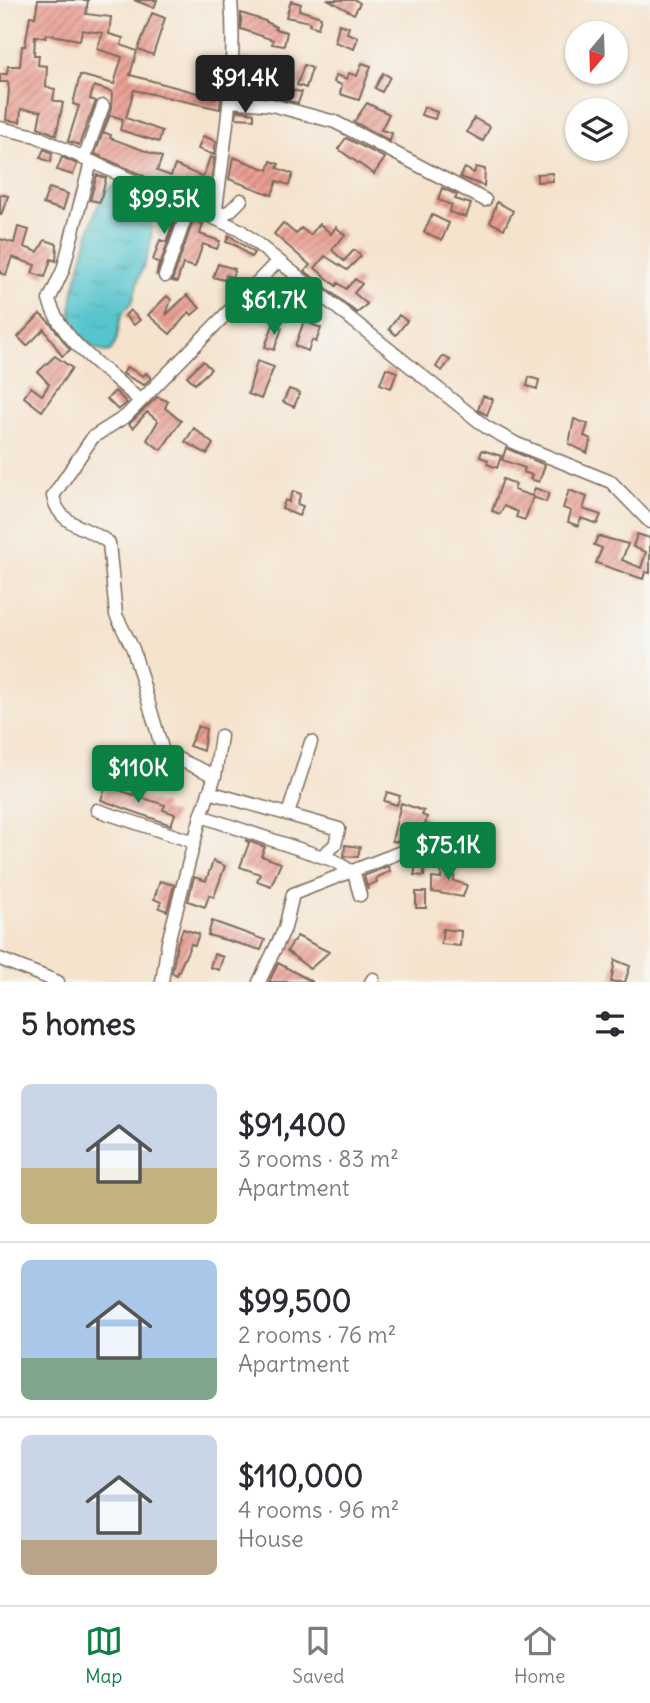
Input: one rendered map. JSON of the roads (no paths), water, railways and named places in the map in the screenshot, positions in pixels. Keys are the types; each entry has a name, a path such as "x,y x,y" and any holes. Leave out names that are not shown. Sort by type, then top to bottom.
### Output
{"street":[{"path":"215,217 230,101 234,41 231,0"},
{"path":"230,101 272,105 335,122 485,200"},
{"path":"103,106 87,160 63,270 49,300 54,317 92,363 112,373 140,401"},
{"path":"0,128 36,136 240,230 486,426 517,444 611,482 650,522"},
{"path":"215,217 230,211 241,200"},
{"path":"165,276 189,207"},
{"path":"215,776 163,752 133,649 116,615 109,542 74,525 55,509 53,496 93,437 125,416 278,261"},
{"path":"162,982 167,942 201,816 215,776 221,736"},
{"path":"288,814 311,742"},
{"path":"209,792 339,829 335,845 323,855"},
{"path":"97,810 194,842"},
{"path":"201,816 323,855 354,873 360,895"},
{"path":"259,982 285,928 293,894 354,873 401,852 470,855"},
{"path":"0,959 58,982"}],"water":[{"path":"112,187 128,194 147,211 152,233 132,302 122,315 113,347 105,352 79,335 71,319 71,310 77,276 94,217 104,193"}]}
